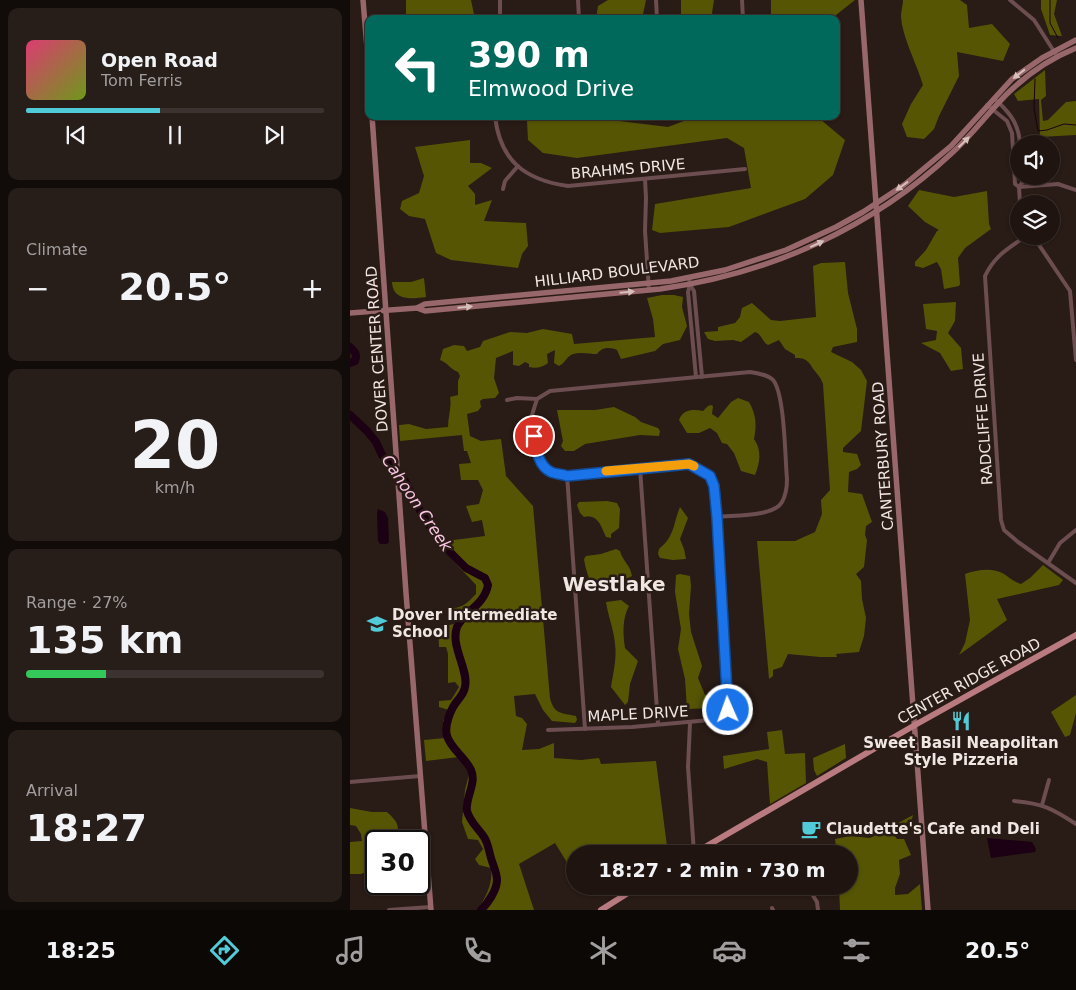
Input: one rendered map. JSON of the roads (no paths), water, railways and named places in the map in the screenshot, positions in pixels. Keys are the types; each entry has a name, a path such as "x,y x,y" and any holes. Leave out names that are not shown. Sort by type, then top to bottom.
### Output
{"main road":[{"name":"CENTER RIDGE ROAD","path":"709,845 1076,634"},
{"path":"600,910 624,895"}],"street":[{"path":"363,0 365,24"},
{"path":"500,0 500,15"},
{"path":"578,0 579,15"},
{"path":"656,0 657,15"},
{"path":"742,0 744,15"},
{"name":"CANTERBURY ROAD","path":"861,0 928,910"},
{"path":"1010,0 1034,20 1055,54"},
{"name":"HILLIARD BOULEVARD","path":"649,287 739,266 786,250 836,228 904,185 961,136 987,105 1021,73 1076,40"},
{"name":"HILLIARD BOULEVARD","path":"350,313 417,308 425,311 649,287 690,285 749,270 789,256 828,239 878,211 924,178 969,137 999,103 1027,77 1055,54 1076,48"},
{"path":"994,98 1011,115 1016,124 1018,135"},
{"path":"987,105 1007,121 1012,133 1015,184 1019,187 1019,195"},
{"name":"DOVER CENTER ROAD","path":"372,120 430,908"},
{"path":"496,120 501,142 508,156 518,166 504,181 503,189"},
{"name":"BRAHMS DRIVE","path":"518,166 549,183 568,186 745,170"},
{"path":"645,179 645,231 649,287"},
{"path":"1019,187 1058,184 1076,190"},
{"name":"RADCLIFFE DRIVE","path":"1013,245 990,264 985,276 1000,500 1004,530 1076,583"},
{"path":"1040,245 1070,291 1076,360"},
{"path":"689,278 688,292 696,377"},
{"path":"690,285 694,291 702,376"},
{"path":"507,400 537,398 550,391 702,376 759,373 772,379 779,388 787,479 782,504 771,511 758,514 717,517 714,486 710,476 689,464 567,476 550,472 542,464 536,448 532,415 537,398"},
{"path":"640,468 658,724"},
{"path":"567,476 585,728"},
{"name":"MAPLE DRIVE","path":"548,730 690,723 721,720 727,714 729,703 717,517"},
{"path":"1048,562 1060,543 1076,530"},
{"path":"690,723 688,767 693,845"},
{"path":"350,782 420,776"},
{"path":"1042,805 1049,780"},
{"path":"1014,801 1042,805 1053,809 1076,824"},
{"path":"813,895 817,902 818,910"},
{"path":"389,910 430,908"}],"waterway":[{"path":"1050,0 1050,23 1058,38"},
{"path":"1035,79 1034,108 1038,131 1064,124 1076,125"},
{"name":"Cahoon Creek","path":"350,347 356,356 355,361 350,363"},
{"name":"Cahoon Creek","path":"350,415 367,431 376,442 382,455 405,481 422,514 440,542 466,568 485,578 488,585 482,598 460,621 457,627 455,634 456,642 466,680 464,691 455,703 447,722 446,732 449,741 471,770 473,780 467,811 472,822 485,839 497,880 494,892 481,910"}],"place":[{"name":"Dover Intermediate School","path":"377,624"},
{"name":"Sweet Basil Neapolitan Style Pizzeria","path":"961,721"},
{"name":"Claudette's Cafe and Deli","path":"811,829"}],"district":[{"name":"Westlake","path":"614,584"}]}
